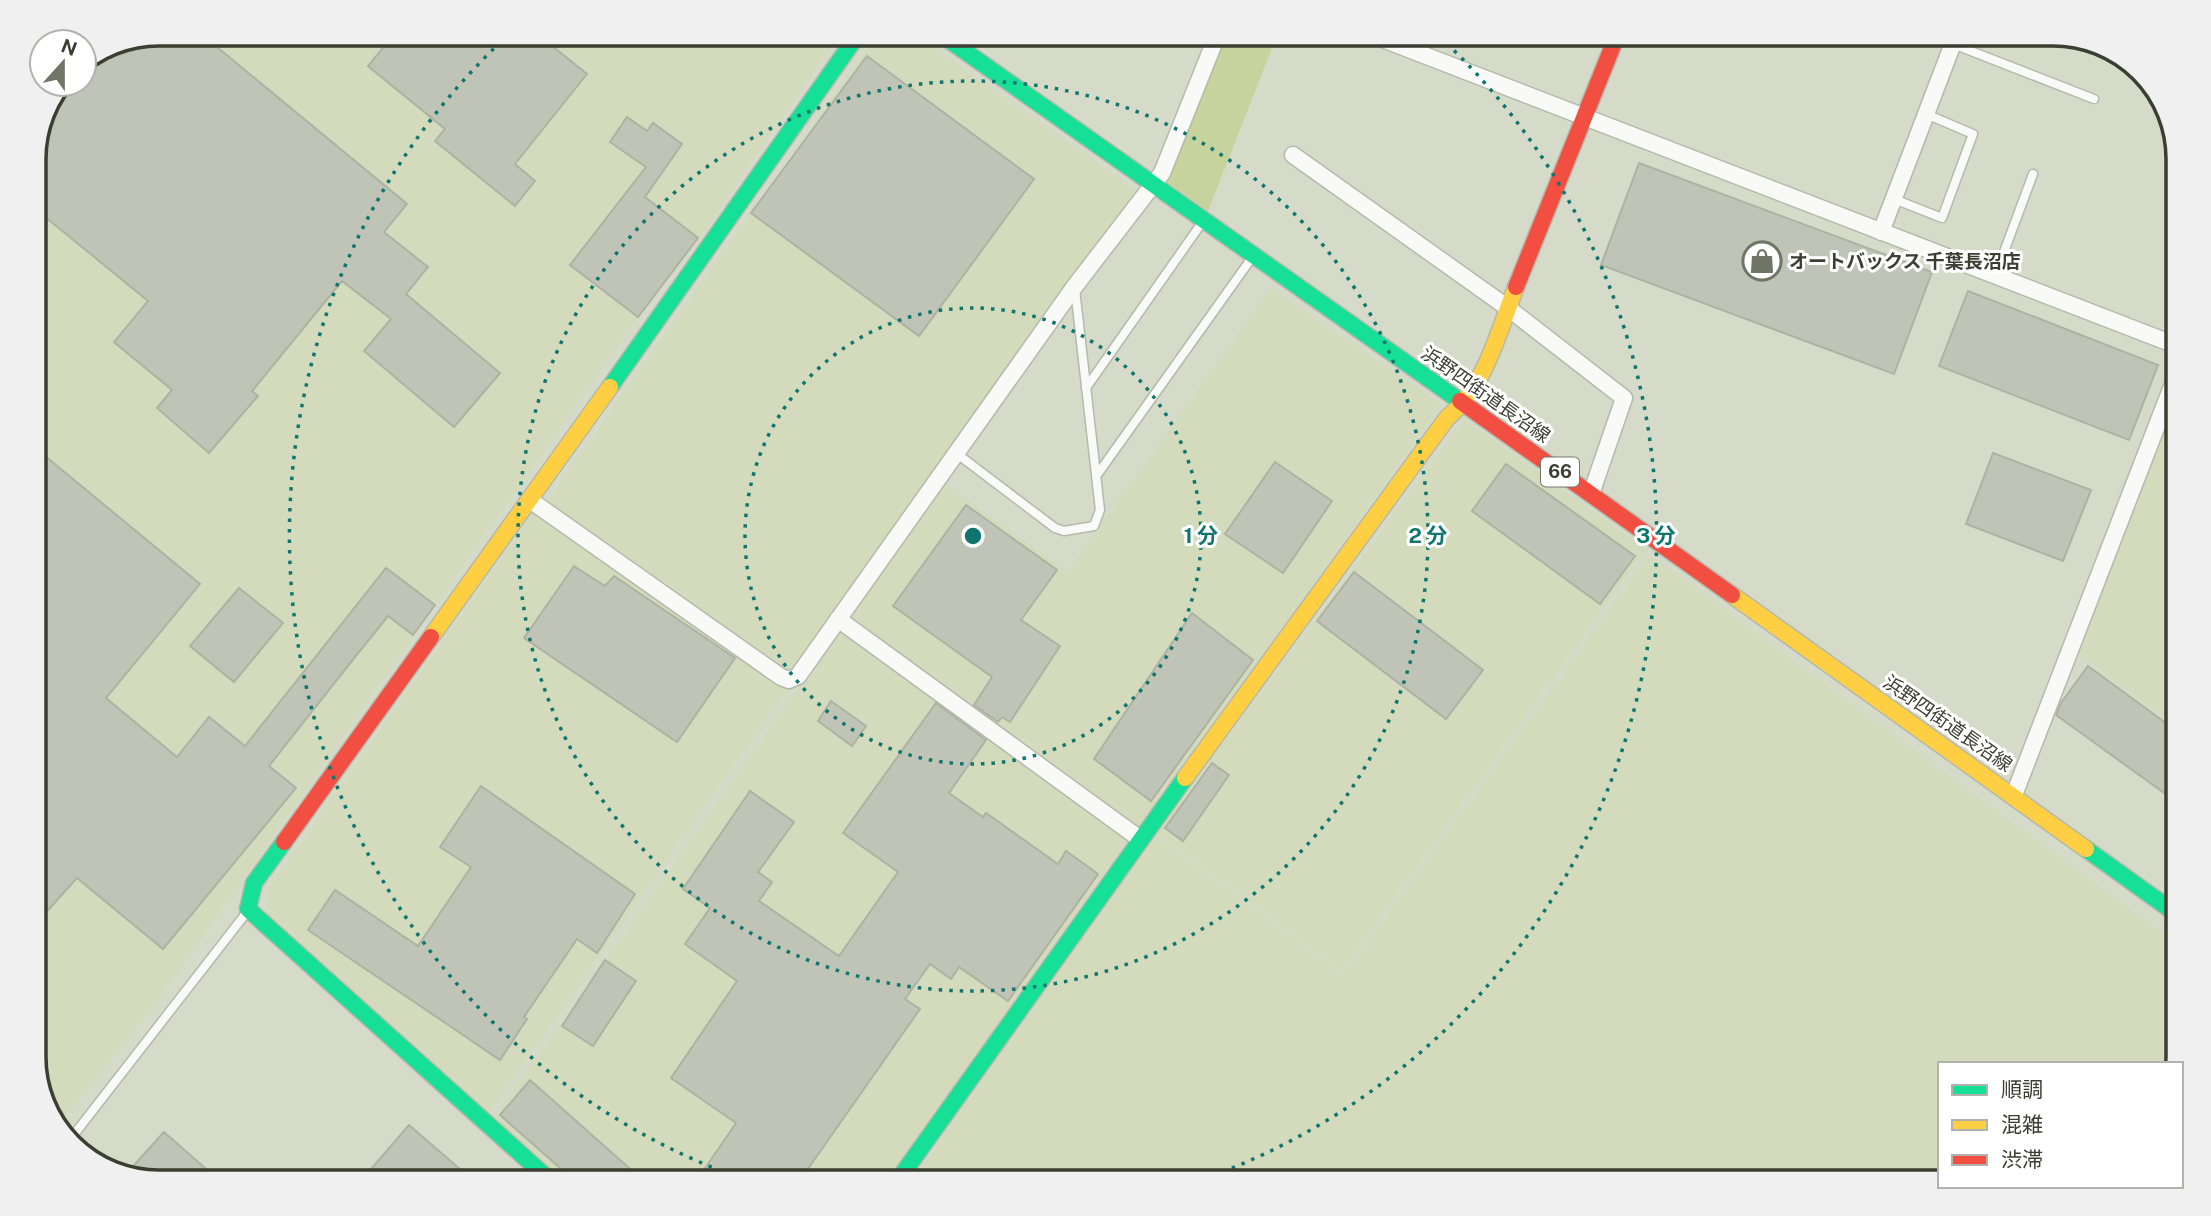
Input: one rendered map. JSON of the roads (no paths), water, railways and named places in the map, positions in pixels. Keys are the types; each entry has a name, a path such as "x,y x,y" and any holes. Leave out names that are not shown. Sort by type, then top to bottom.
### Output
{"street":[{"path":"539,1170 248,909 254,883 530,500 850,46"},
{"name":"浜野四街道長沼線","path":"957,46 1591,494 2166,906"},
{"path":"530,500 781,677 789,680 797,676 1075,286 1153,187 1162,173 1213,46"},
{"path":"1400,46 2165,341"},
{"path":"905,1170 1140,839 1447,418 1464,404 1477,385 1613,46"},
{"path":"1881,232 1952,46"},
{"path":"1293,155 1508,308 1624,398 1591,494"},
{"path":"2014,796 2165,404"},
{"path":"838,619 1140,839"}],"lane":[{"path":"1971,46 2094,99"},
{"path":"1894,200 1942,218 1973,134 1926,114"},
{"path":"1995,276 2032,174"},
{"path":"1086,388 1203,221"},
{"path":"1097,475 1253,257"},
{"path":"956,453 1055,528 1064,531 1094,526 1100,510 1075,286"},
{"path":"75,1134 248,909"}],"place":[{"name":"オートバックス 千葉長沼店","path":"1762,261"}]}
